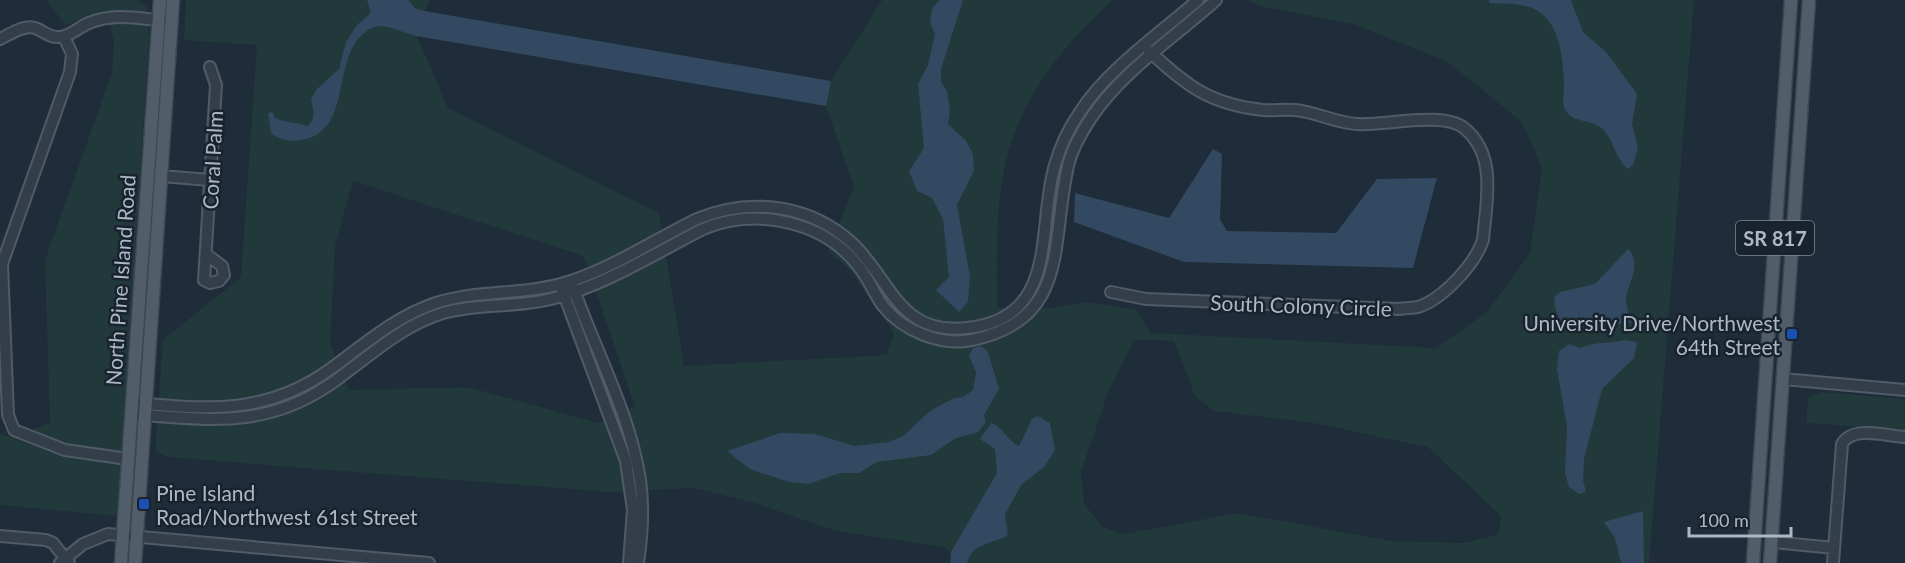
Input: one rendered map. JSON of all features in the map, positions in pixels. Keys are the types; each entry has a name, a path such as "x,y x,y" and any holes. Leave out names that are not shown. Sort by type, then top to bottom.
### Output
{"main road":[{"name":"North Pine Island Road","path":"121,563 160,0"},
{"name":"North Pine Island Road","path":"135,563 173,0"},
{"name":"SR 817","path":"1753,563 1791,0"},
{"name":"SR 817","path":"1770,563 1809,0"},
{"path":"1788,48 1806,36"},
{"path":"1781,145 1789,162 1797,170"},
{"path":"1780,164 1788,175 1795,198"},
{"path":"1768,340 1774,366 1783,379"},
{"path":"1762,422 1772,434 1777,466"}],"street":[{"path":"145,410 206,408 266,402 308,384 381,330 415,311 462,297 520,291 565,282 716,211 764,206 786,209 813,218 834,229 854,245 883,285 905,310 923,321 944,327 966,328 1004,316 1018,305 1036,278 1044,253 1054,166 1067,134 1081,110 1098,89 1198,0"},
{"path":"131,409 223,420 269,414 315,394 402,331 420,322 464,309 521,305 569,294 703,229 720,222 740,219 785,221 808,229 828,240 860,268 884,307 898,320 919,333 942,340 966,341 1007,329 1026,315 1040,298 1053,271 1067,168 1078,139 1106,98 1216,0"},
{"path":"1186,10 1195,19"},
{"path":"0,39 26,27 34,28 53,38 64,37 89,23 106,18 128,16 172,22"},
{"path":"64,37 72,54 70,72 2,264 3,387 8,416 14,430 65,450 128,459"},
{"path":"1145,46 1153,54"},
{"name":"South Colony Circle","path":"1111,292 1146,299 1399,309 1418,307 1441,292 1473,258 1483,240 1488,171 1482,153 1464,128 1445,121 1356,124 1295,110 1239,106 1197,92 1178,79 1153,54"},
{"name":"Coral Palm","path":"206,254 216,85 210,67"},
{"path":"161,176 210,180"},
{"path":"1036,278 1053,271"},
{"path":"565,282 626,461 633,510 629,563"},
{"path":"569,294 633,450 642,508 638,563"},
{"path":"1783,379 1905,390"},
{"path":"1833,563 1842,444 1846,436 1855,433 1905,437"},
{"path":"0,536 46,540 53,543 65,562 94,537 108,534 429,563"},
{"path":"1772,542 1834,548"}],"green space":[{"path":"46,0 137,0 147,7 149,39 117,516 0,505 0,434 12,437 50,423 45,260 112,73 114,42 106,10 65,25"},
{"path":"186,0 430,0 425,11 831,81 882,0 1113,0 1078,34 1047,73 1022,115 1013,137 1002,179 1000,197 997,234 997,308 1049,308 1086,302 1135,309 1151,333 1436,348 1486,313 1530,253 1542,168 1522,122 1448,62 1353,24 1259,6 1248,0 1694,0 1649,563 950,563 950,552 943,547 836,531 755,503 694,488 609,492 167,457 155,451 163,340 241,277 257,45 184,40","holes":["417,36 826,106 854,187 828,251 849,269 894,333 887,355 684,366 659,213 448,108","353,181 584,256 635,407 598,423 468,387 349,390 330,344 335,246","1134,340 1174,341 1195,396 1214,411 1313,423 1428,447 1501,516 1499,534 1465,543 1391,541 1238,513 1124,534 1103,527 1084,504 1081,472 1108,393"]},
{"path":"1821,392 1905,399 1905,430 1806,423 1808,398"}],"water":[{"path":"367,0 408,0 415,8 424,11 831,81 826,106 416,36 377,26 358,39 350,54 336,107 329,122 318,134 293,141 271,133 268,113 273,112 274,117 307,126 312,121 311,100 316,90 339,69 346,42 357,25 371,13"},
{"path":"939,0 963,0 941,69 941,82 947,91 950,110 948,124 966,141 973,154 974,171 957,205 970,277 968,302 959,312 936,290 949,277 943,219 932,198 917,191 909,171 924,148 918,84 928,65 935,34 930,23 932,9"},
{"path":"1489,0 1571,0 1583,32 1606,52 1637,94 1632,124 1638,147 1633,165 1628,169 1623,164 1605,131 1596,125 1571,116 1564,108 1562,60 1558,39 1549,21 1527,6 1490,3"},
{"path":"1213,149 1222,154 1220,219 1227,231 1336,233 1377,179 1437,178 1413,268 1184,262 1074,222 1075,193 1169,218"},
{"path":"1628,249 1634,261 1626,299 1631,323 1619,324 1592,318 1561,324 1554,304 1555,296 1560,292 1595,284"},
{"path":"1625,340 1637,342 1634,358 1602,389 1584,459 1583,480 1586,492 1579,494 1569,487 1565,473 1567,427 1557,369 1559,351 1569,344 1581,348 1592,344"},
{"path":"981,346 988,352 999,389 984,415 986,422 978,432 956,438 931,455 877,462 859,473 840,473 808,484 789,482 750,469 727,451 780,433 815,434 854,446 889,442 903,436 930,411 952,399 963,397 973,390 976,372 969,356 973,348"},
{"path":"1038,416 1050,423 1055,450 1044,467 1022,484 1005,514 1008,535 979,547 967,563 951,563 951,552 997,473 995,449 980,439 991,423 1019,446 1032,419"},
{"path":"1643,511 1644,563 1621,563 1615,538 1604,522"}],"place":[{"name":"University Drive/Northwest 64th Street","path":"1792,334"},
{"name":"Pine Island Road/Northwest 61st Street","path":"144,504"}]}
